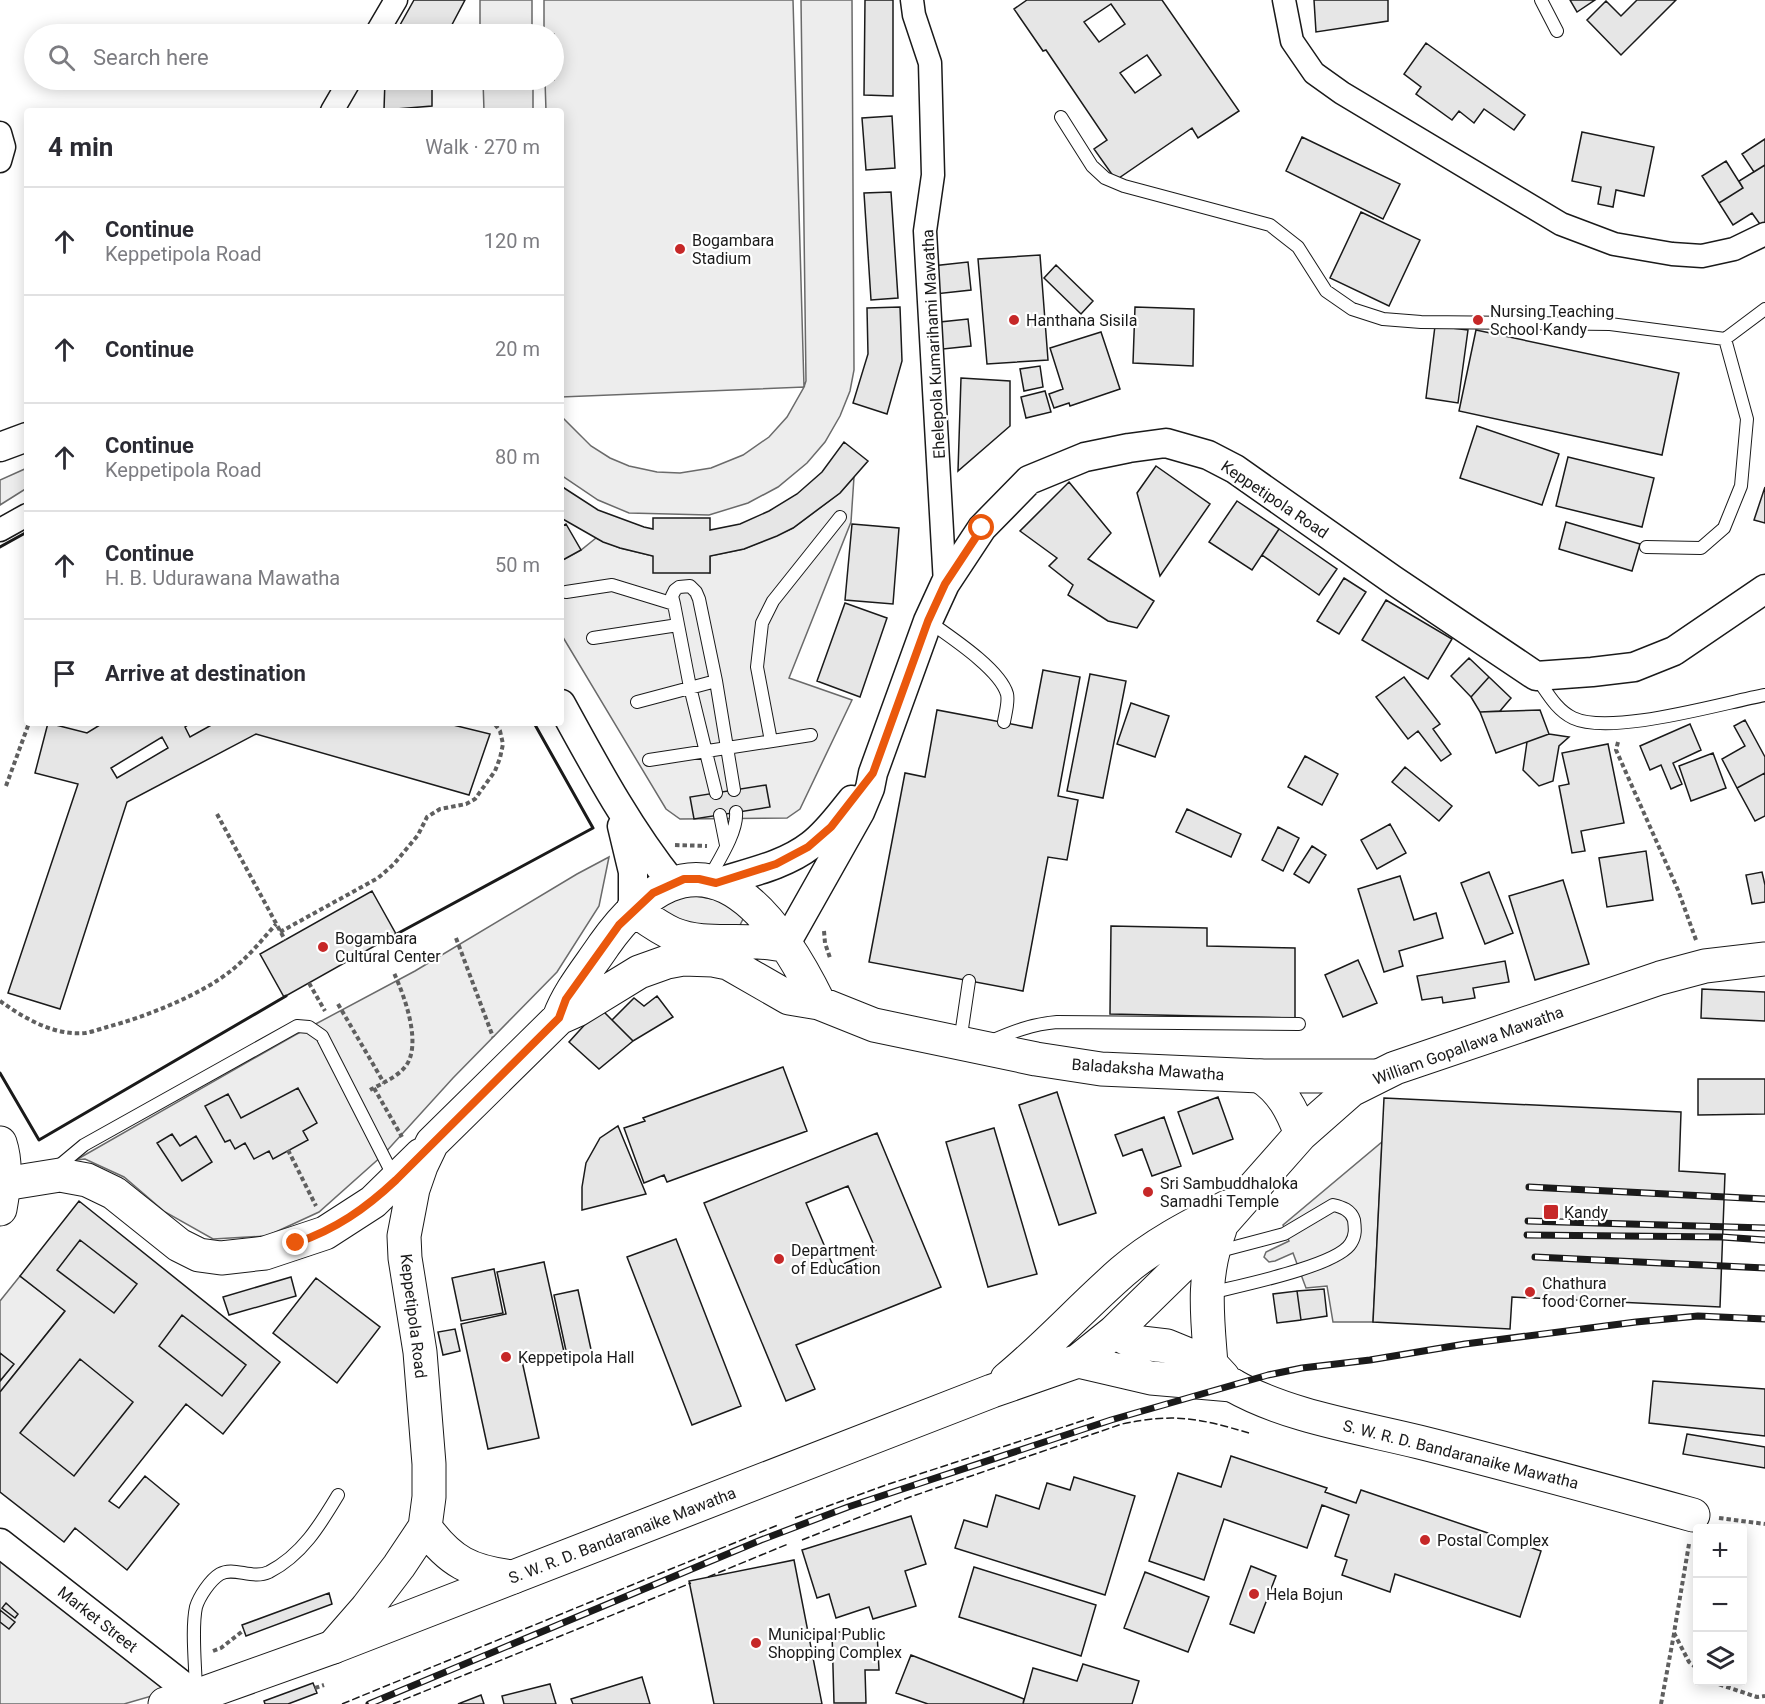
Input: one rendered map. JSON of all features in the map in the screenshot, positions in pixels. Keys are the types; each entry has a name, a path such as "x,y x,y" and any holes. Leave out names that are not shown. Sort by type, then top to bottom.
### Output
{"main road":[{"path":"672,884 684,879 711,882 726,886 749,901 785,945 808,980 819,1003"},
{"name":"Keppetipola Road","path":"559,1018 566,999 619,925 633,909 653,893 672,884"},
{"path":"633,909 672,934 687,938 785,945"},
{"name":"Keppetipola Road","path":"333,1647 380,1591 425,1527 429,1497 429,1464 420,1352 405,1258 404,1236 413,1189 432,1143 559,1018 577,1010 639,972 667,962 699,959"},
{"name":"Baladaksha Mawatha","path":"699,959 728,963 789,998 819,1003 874,1025 969,1046 1101,1069 1260,1076 1376,1076"},
{"name":"William Gopallawa Mawatha","path":"1078,1361 1114,1332 1176,1271 1301,1134 1351,1090 1376,1076 1604,996 1705,966 1765,959"},
{"path":"1260,1076 1280,1092 1301,1134"},
{"path":"0,1143 3,1154 2,1196 60,1175 87,1180 102,1185 114,1193 179,1245 199,1255 221,1258 265,1252 325,1233 373,1202 432,1143"},
{"path":"992,1391 1030,1360 1123,1271 1173,1235 1244,1197"},
{"name":"William Gopallawa Mawatha","path":"1221,1375 1206,1294 1211,1253 1223,1222"},
{"name":"S. W. R. D. Bandaranaike Mawatha","path":"1114,1332 1133,1342 1167,1346 1221,1375 1251,1396 1294,1411 1501,1463 1693,1515"},
{"path":"1078,1361 1151,1378 1221,1375"},
{"name":"S. W. R. D. Bandaranaike Mawatha","path":"165,1704 198,1700 992,1391 1078,1361"},
{"path":"425,1527 449,1556 467,1567 487,1574 513,1577"}],"street":[{"path":"382,24 396,0"},
{"name":"Ehelepola Kumarihami Mawatha","path":"912,0 914,15 930,63 933,176 925,231 945,584"},
{"path":"1284,0 1292,41 1314,73 1342,93 1561,224 1614,244 1671,254 1702,256 1734,249 1765,234"},
{"path":"334,108 344,90"},
{"path":"0,133 4,147 0,161"},
{"path":"0,447 24,438"},
{"name":"Keppetipola Road","path":"785,945 860,812 928,621 945,584 982,528 1029,480 1085,457 1166,443 1208,455 1235,469 1393,580 1536,676"},
{"path":"0,530 24,517"},
{"path":"1536,676 1634,667 1674,651 1765,589"},
{"path":"564,709 613,798 649,854 672,884"},
{"name":"Keppetipola Road","path":"711,882 776,864 808,847 831,827 873,773"},
{"path":"613,798 630,856 633,909"},
{"name":"Market Street","path":"0,1543 198,1700"}],"lane":[{"path":"1541,0 1557,31"},
{"path":"1061,117 1092,166 1105,178 1124,186 1270,225 1298,247 1326,291 1352,309 1383,319 1421,322 1610,324 1725,339 1765,309"},
{"path":"1646,547 1701,548 1724,528 1741,486 1747,419 1725,339"},
{"path":"771,741 757,667 762,623 773,602 840,517"},
{"path":"566,592 612,585 674,604"},
{"path":"716,793 690,687 672,596 679,587 690,586 696,592 716,681 734,790"},
{"path":"928,621 976,655 1000,683 1007,695 1004,722"},
{"path":"592,638 678,625"},
{"path":"1536,676 1558,708 1573,718 1590,723 1621,723 1715,707 1765,695"},
{"path":"637,702 716,681"},
{"path":"649,760 811,735"},
{"path":"711,882 726,846 736,813"},
{"path":"720,815 726,846"},
{"path":"969,981 969,1046 1040,1023 1299,1024"},
{"path":"44,1179 84,1145 297,1026 309,1027 322,1036 396,1180"},
{"path":"1206,1294 1283,1275 1329,1258 1351,1245 1356,1232 1353,1216 1345,1208 1333,1205 1284,1234 1211,1253"},
{"path":"198,1700 195,1659 196,1605 207,1587 220,1574 231,1572 256,1576 267,1573 283,1563 303,1547 318,1529 338,1495"}],"path":[{"path":"1621,723 1616,750 1678,890 1705,966"},
{"path":"6,786 28,726"},
{"path":"280,932 378,878 394,864 418,835 427,817 440,809 466,804 475,799 495,771 500,758 503,744 496,726"},
{"path":"217,813 285,940"},
{"path":"0,1001 19,1015 64,1031 84,1033 137,1019 191,995 231,971 276,924"},
{"path":"456,938 494,1037"},
{"path":"363,1094 384,1083 405,1067 411,1055 411,1023 394,973"},
{"path":"309,983 325,1011"},
{"path":"338,1004 384,1083"},
{"path":"374,1088 386,1112"},
{"path":"288,1150 319,1212 325,1233"},
{"path":"1661,1704 1693,1515 1765,1524"},
{"path":"195,1659 220,1648 244,1629"},
{"path":"1674,1633 1689,1662 1693,1665"},
{"path":"315,1688 324,1685"},
{"path":"1724,1686 1757,1697 1765,1696"}],"shaded area":[{"path":"480,0 532,0 532,24 480,24"},
{"name":"Bogambara Stadium","path":"544,0 793,0 804,387 564,397 564,108 546,108 545,90 564,90 564,24 544,24"},
{"path":"801,0 852,0 854,370 850,391 840,416 825,442 807,463 778,487 748,503 709,515 629,513 598,500 564,477 564,419 591,446 610,458 629,466 657,472 680,473 711,468 743,455 769,437 787,417 806,381"},
{"path":"483,90 533,90 533,108 484,108"},
{"path":"24,469 24,490 0,505 0,480"},
{"path":"854,477 851,522 789,678 852,700 800,809 787,818 680,819 666,809 564,639 564,559 596,538 620,548 710,573 710,556 744,549 793,528 840,493"},
{"path":"609,857 599,906 557,972 453,1078 383,1155 319,1212 267,1236 213,1239 165,1212 124,1177 85,1159 76,1160 295,1035 415,971"},
{"path":"685,894 723,901 740,913 743,919 740,925 727,935 666,918 659,903"},
{"path":"1382,1142 1373,1322 1333,1322 1327,1286 1306,1288 1293,1253 1269,1262 1264,1257 1266,1252 1289,1241 1283,1225"},
{"path":"20,1276 65,1311 0,1392 0,1381 13,1364 0,1353 0,1301"},
{"path":"0,1559 169,1691 124,1704 0,1704"}],"building":[{"path":"414,0 465,0 452,24 401,24"},
{"path":"865,0 893,0 893,96 864,95"},
{"path":"1027,0 1162,0 1239,111 1198,138 1192,128 1116,180 1094,149 1107,140 1046,50 1043,51 1014,9","holes":["1111,4 1125,24 1099,42 1084,22","1147,55 1161,75 1135,93 1120,73"]},
{"path":"1314,0 1388,0 1388,21 1316,32"},
{"path":"1570,0 1595,0 1577,12"},
{"path":"1637,0 1676,0 1621,55 1587,20 1606,1 1621,16"},
{"path":"1426,43 1525,115 1514,130 1484,109 1474,123 1459,111 1452,120 1416,94 1421,87 1404,74"},
{"path":"385,90 432,90 432,106 384,108"},
{"path":"892,116 895,168 866,170 862,118"},
{"path":"1582,132 1654,147 1644,196 1616,190 1613,207 1598,204 1601,187 1572,181"},
{"path":"1302,137 1400,184 1383,219 1286,171"},
{"path":"1765,139 1765,165 1754,172 1742,154"},
{"path":"1726,161 1743,188 1719,203 1702,176"},
{"path":"1765,165 1765,225 1762,227 1752,213 1733,225 1719,203 1743,188 1739,181"},
{"path":"891,192 898,298 871,300 864,193"},
{"path":"1361,212 1420,240 1389,306 1330,278"},
{"name":"Hanthana Sisila","path":"1040,255 1048,360 987,364 978,259"},
{"path":"968,262 971,290 935,294 932,266"},
{"path":"1056,265 1093,301 1081,314 1044,278"},
{"path":"900,307 902,361 887,414 853,403 868,354 867,308"},
{"path":"1135,307 1194,309 1193,366 1133,363"},
{"path":"968,319 971,346 943,349 940,322"},
{"path":"1435,326 1468,330 1458,403 1426,398"},
{"path":"1476,330 1679,373 1662,455 1459,411"},
{"path":"1101,332 1120,389 1070,406 1069,403 1054,408 1049,394 1063,389 1050,348"},
{"path":"1040,366 1043,387 1024,391 1020,369"},
{"path":"961,378 1010,381 1010,426 958,471"},
{"path":"1045,391 1051,412 1026,418 1021,397"},
{"path":"1477,426 1559,454 1542,505 1460,478"},
{"path":"844,442 868,461 840,493 793,528 744,549 710,556 710,573 653,573 653,556 603,542 564,520 564,488 598,510 644,527 653,529 653,518 710,518 710,530 740,524 769,511 797,494 822,472"},
{"path":"1568,457 1654,478 1642,527 1556,506"},
{"path":"1156,466 1210,504 1160,576 1137,493"},
{"path":"1069,482 1111,533 1088,559 1154,601 1137,628 1108,621 1068,595 1073,585 1049,566 1057,558 1020,531"},
{"path":"1765,487 1765,523 1754,520"},
{"path":"1237,501 1279,529 1252,570 1209,542"},
{"path":"1566,522 1640,544 1632,571 1559,549"},
{"path":"566,524 581,550 564,559 564,525"},
{"path":"852,524 899,528 893,604 845,600"},
{"path":"1279,529 1337,569 1319,595 1262,555"},
{"path":"1344,578 1366,592 1339,634 1317,621"},
{"path":"1386,600 1452,639 1428,679 1362,640"},
{"path":"845,603 887,618 860,697 817,681"},
{"path":"1469,658 1489,677 1471,697 1451,676"},
{"path":"1043,670 1080,677 1058,796 1078,800 1067,860 1048,857 1023,991 869,962 905,773 925,777 937,710 1032,728"},
{"path":"1090,674 1126,681 1103,798 1067,791"},
{"path":"1404,677 1440,724 1433,729 1451,754 1441,761 1418,731 1408,739 1376,697"},
{"path":"1489,677 1511,698 1500,711 1480,712 1471,697"},
{"path":"1131,703 1169,716 1155,757 1117,744"},
{"path":"1540,710 1549,734 1496,753 1480,712"},
{"path":"1745,720 1765,757 1765,773 1737,788 1722,759 1745,746 1734,726"},
{"path":"1690,724 1701,750 1673,763 1682,784 1671,789 1661,765 1650,770 1640,746"},
{"path":"47,726 60,726 87,733 98,726 186,726 190,737 210,726 457,726 490,734 469,795 256,734 127,802 60,1009 8,993 78,784 35,773","holes":["162,737 168,748 117,778 111,768"]},
{"path":"1549,734 1569,737 1559,746 1553,781 1539,786 1523,770 1527,742"},
{"path":"1608,744 1624,823 1581,831 1585,851 1572,853 1559,786 1569,784 1562,753"},
{"path":"1713,753 1726,788 1691,801 1679,766"},
{"path":"1305,756 1338,774 1322,805 1288,787"},
{"path":"1405,767 1452,806 1439,821 1392,782"},
{"path":"1765,773 1765,816 1755,821 1737,788"},
{"path":"766,785 770,807 694,819 690,797"},
{"path":"1187,809 1241,834 1231,857 1176,832"},
{"path":"1390,824 1406,853 1377,869 1361,840"},
{"path":"1278,827 1299,838 1283,871 1262,860"},
{"path":"1312,846 1326,855 1309,883 1294,874"},
{"path":"1646,851 1653,900 1607,907 1599,858"},
{"path":"1489,872 1513,933 1485,944 1461,883"},
{"path":"1762,872 1765,902 1752,904 1746,875"},
{"path":"1400,876 1414,920 1436,913 1443,938 1399,951 1403,966 1384,972 1358,889"},
{"path":"1563,880 1589,964 1535,980 1509,896"},
{"name":"Bogambara Cultural Center","path":"372,891 396,934 284,997 260,954"},
{"path":"1111,926 1207,928 1207,946 1295,948 1295,1018 1110,1014"},
{"path":"1358,960 1377,1003 1343,1017 1325,975"},
{"path":"1505,961 1509,982 1473,988 1475,998 1443,1003 1442,997 1422,1000 1417,976"},
{"path":"1702,989 1765,992 1765,1021 1701,1018"},
{"path":"657,996 673,1017 633,1041 612,1020 634,998 644,1006"},
{"path":"600,1008 633,1041 599,1069 569,1042"},
{"path":"783,1067 807,1131 667,1182 664,1175 644,1183 624,1128 645,1121 643,1118"},
{"path":"1698,1079 1765,1079 1765,1114 1698,1115"},
{"path":"298,1088 317,1123 303,1131 308,1140 273,1159 269,1151 254,1159 245,1143 235,1149 230,1140 225,1142 205,1106 228,1094 241,1118"},
{"path":"1057,1092 1096,1213 1059,1225 1019,1105"},
{"path":"1218,1097 1233,1139 1193,1154 1178,1112"},
{"name":"Kandy","path":"1384,1098 1681,1112 1679,1171 1725,1174 1720,1307 1512,1297 1510,1329 1373,1322"},
{"path":"1164,1117 1181,1166 1152,1176 1142,1149 1123,1156 1115,1135"},
{"path":"618,1126 646,1194 582,1210 582,1187 586,1163 600,1138"},
{"path":"994,1128 1037,1274 988,1287 946,1142"},
{"name":"Department of Education","path":"877,1133 941,1287 796,1345 815,1389 786,1401 704,1203","holes":["848,1186 876,1250 834,1268 806,1203"]},
{"path":"172,1134 180,1146 196,1136 212,1162 182,1181 157,1143"},
{"path":"79,1201 280,1362 223,1434 186,1404 109,1501 119,1508 145,1476 179,1504 127,1570 75,1528 64,1542 0,1492 0,1392 65,1311 20,1276","holes":["80,1240 137,1284 114,1313 57,1270","182,1315 246,1365 222,1396 159,1346","80,1359 133,1402 74,1476 20,1433"]},
{"path":"676,1239 741,1406 692,1425 627,1257"},
{"path":"80,1240 137,1284 114,1313 57,1270"},
{"name":"Keppetipola Hall","path":"544,1262 564,1352 522,1361 539,1438 488,1449 461,1324 506,1314 497,1272"},
{"path":"494,1269 503,1313 461,1321 452,1278"},
{"path":"291,1277 296,1296 229,1315 223,1297"},
{"path":"316,1278 380,1327 337,1383 273,1333"},
{"path":"1324,1289 1327,1316 1301,1320 1297,1291"},
{"path":"578,1290 592,1354 568,1360 554,1295"},
{"path":"1297,1291 1301,1320 1277,1323 1273,1294"},
{"path":"182,1315 246,1365 222,1396 159,1346"},
{"path":"455,1329 460,1351 443,1355 438,1332"},
{"path":"0,1353 14,1364 0,1381"},
{"path":"80,1359 133,1402 74,1476 20,1433"},
{"path":"1653,1381 1765,1389 1765,1436 1649,1423"},
{"path":"1687,1434 1765,1447 1765,1468 1683,1454"},
{"name":"Postal Complex","path":"1231,1456 1327,1488 1325,1492 1356,1503 1361,1490 1541,1551 1520,1617 1395,1574 1390,1592 1342,1575 1347,1560 1335,1556 1349,1515 1322,1505 1307,1548 1224,1519 1204,1580 1149,1561 1178,1473 1221,1487"},
{"path":"1074,1477 1135,1496 1105,1595 955,1548 964,1520 987,1527 996,1495 1039,1509 1047,1483 1070,1490"},
{"path":"911,1516 926,1564 905,1571 916,1606 873,1619 869,1607 836,1618 829,1594 817,1598 802,1550"},
{"name":"Municipal Public Shopping Complex","path":"794,1560 822,1704 714,1704 689,1581"},
{"path":"1251,1566 1276,1576 1254,1633 1230,1624"},
{"path":"974,1567 1096,1605 1081,1656 959,1617"},
{"path":"1145,1572 1209,1597 1188,1652 1124,1628"},
{"path":"329,1593 332,1604 246,1636 242,1625"},
{"path":"6,1603 18,1614 15,1618 2,1608"},
{"path":"0,1610 15,1622 9,1629 0,1622"},
{"path":"832,1632 877,1632 879,1670 865,1670 866,1703 834,1703"},
{"path":"911,1655 1024,1699 1023,1704 928,1704 896,1693"},
{"path":"1083,1664 1139,1681 1132,1704 1023,1704 1033,1668 1077,1681"},
{"path":"642,1677 650,1704 573,1704 571,1699"},
{"path":"313,1683 317,1693 288,1704 265,1704 264,1701"},
{"path":"550,1684 556,1704 504,1704 502,1696"},
{"path":"481,1695 484,1704 458,1704"}],"railway":[{"path":"1529,1187 1765,1199"},
{"path":"1528,1221 1765,1228"},
{"path":"1527,1235 1722,1237 1765,1240"},
{"path":"1535,1257 1765,1268"},
{"path":"369,1704 761,1540 848,1507 1111,1420 1268,1375 1465,1344 1636,1322 1698,1316 1765,1319"}],"fence":[{"path":"795,1518 886,1485 1094,1417"},
{"path":"802,1540 910,1497 1122,1424 1172,1418 1200,1421 1249,1433"},
{"path":"342,1704 778,1525"},
{"path":"708,1577 788,1544"},
{"path":"393,1704 691,1583"}],"wall":[{"path":"0,547 24,534"},
{"path":"393,936 593,828 536,726"},
{"path":"0,1073 39,1140 286,996"}],"place":[{"name":"Bogambara Stadium","path":"680,249"},
{"name":"Hanthana Sisila","path":"1014,320"},
{"name":"Nursing Teaching School Kandy","path":"1478,320"},
{"name":"Bogambara Cultural Center","path":"323,947"},
{"name":"Sri Sambuddhaloka Samadhi Temple","path":"1148,1192"},
{"name":"Kandy","path":"1551,1212"},
{"name":"Department of Education","path":"779,1259"},
{"name":"Chathura food Corner","path":"1530,1292"},
{"name":"Keppetipola Hall","path":"506,1357"},
{"name":"Postal Complex","path":"1425,1540"},
{"name":"Hela Bojun","path":"1254,1594"},
{"name":"Municipal Public Shopping Complex","path":"756,1643"}],"route":[{"path":"296,1243 325,1233 373,1202 396,1180 559,1018 566,999 619,925 633,909 653,893 684,879 699,879 716,883 776,864 808,847 831,827 873,773 928,621 945,584 982,528"}]}
